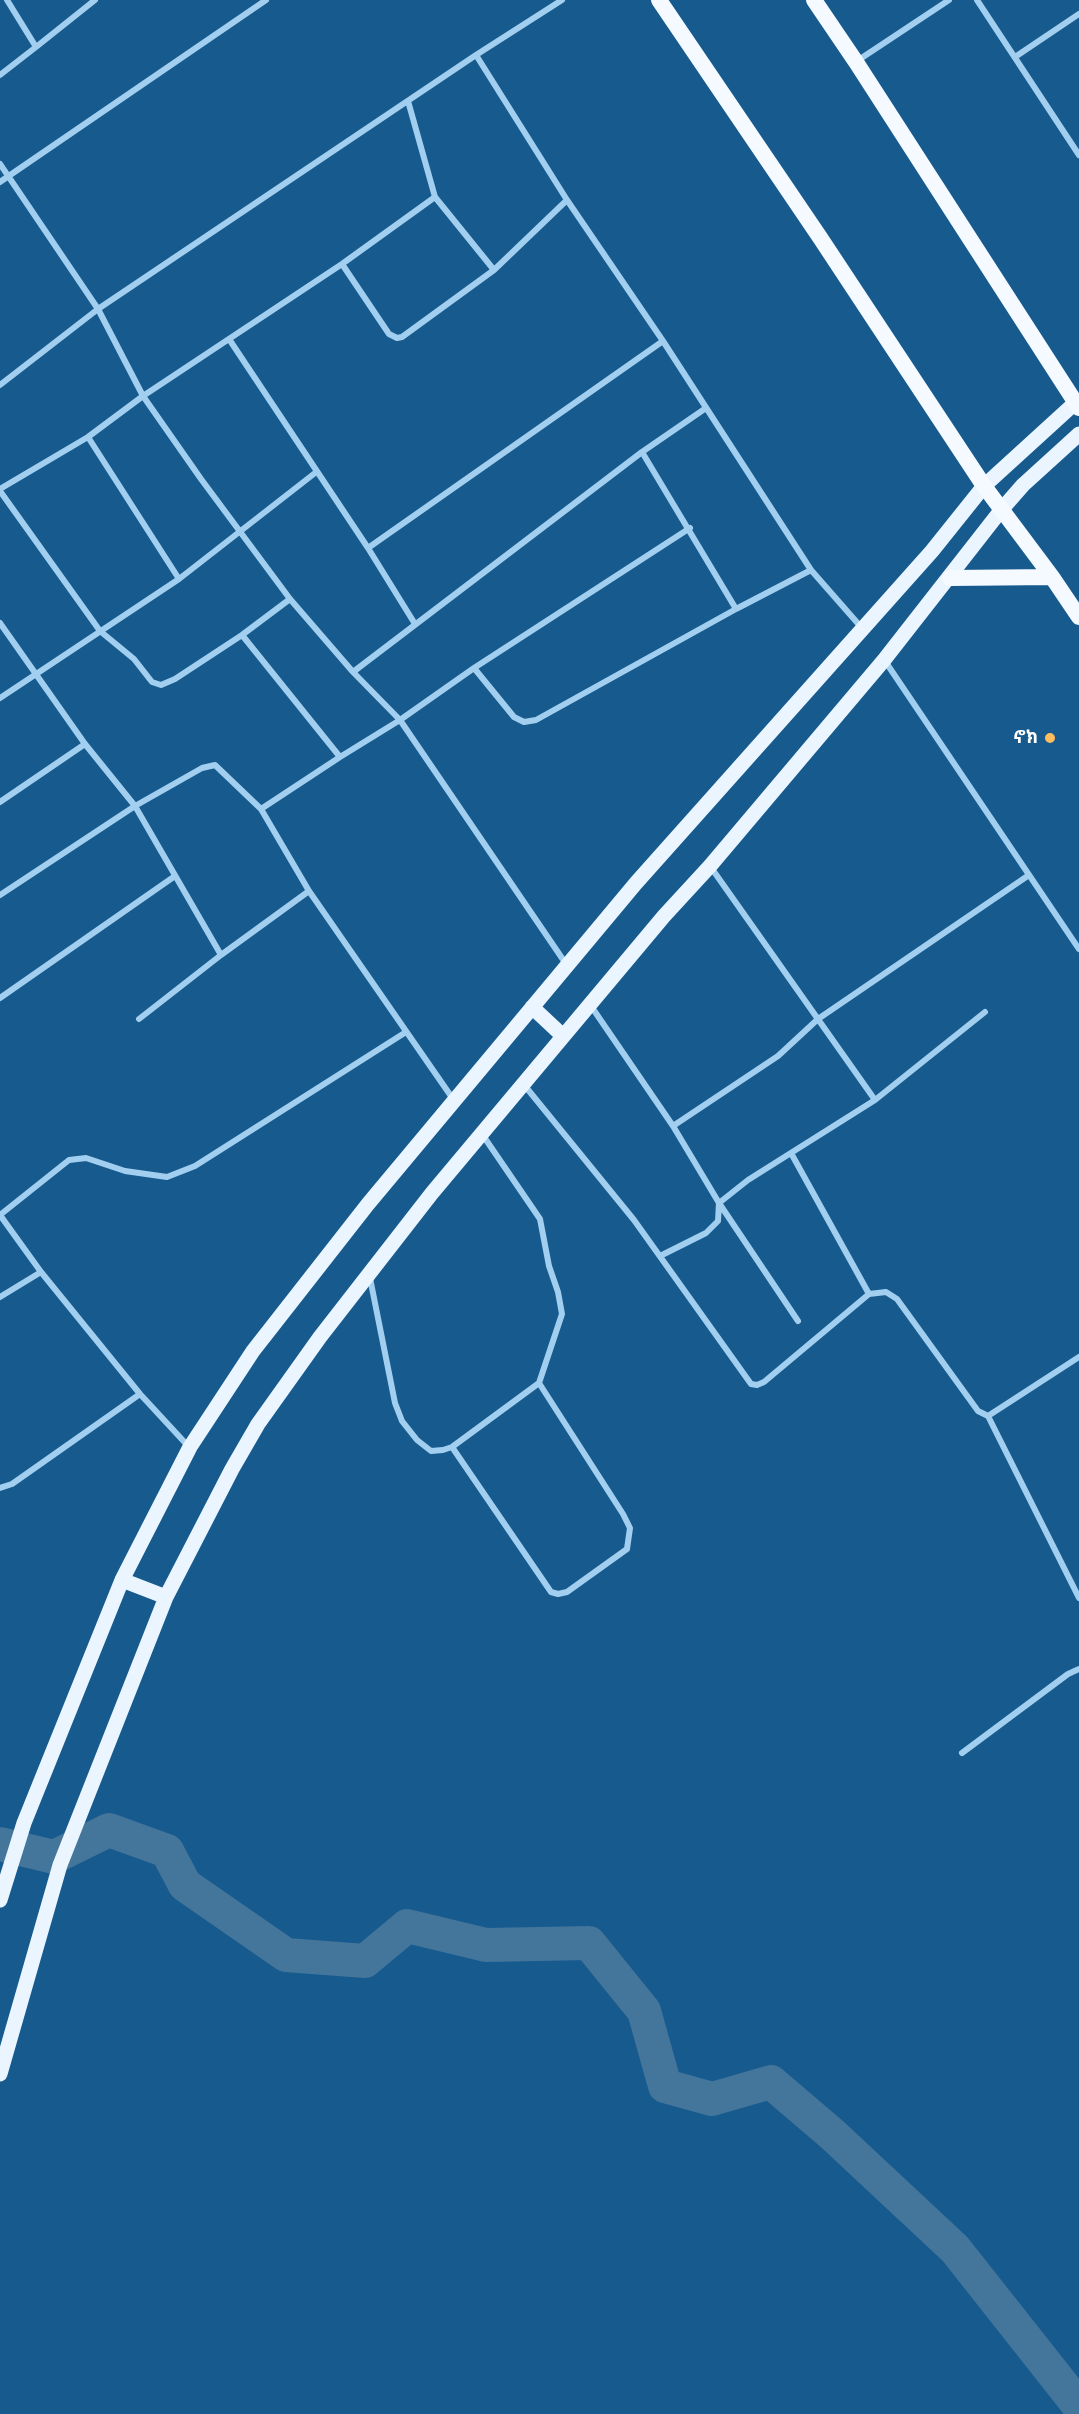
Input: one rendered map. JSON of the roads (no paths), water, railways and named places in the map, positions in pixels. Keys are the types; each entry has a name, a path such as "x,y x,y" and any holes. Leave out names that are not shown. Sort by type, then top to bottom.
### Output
{"highway":[{"path":"659,0 821,239 984,486 1053,577 1079,617"},
{"path":"814,0 1078,404"},
{"path":"950,578 1053,577"}],"main road":[{"path":"0,1900 24,1823 122,1580 190,1447 253,1351 368,1204 567,965 932,550 984,486 1078,404"},
{"path":"0,2074 60,1865 166,1597 232,1469 258,1424 432,1193 664,916 710,866 884,660 1002,509 1023,485 1079,434"},
{"path":"532,1007 564,1036"},
{"path":"122,1580 166,1597"}],"street":[{"path":"7,0 36,46"},
{"path":"0,75 95,0"},
{"path":"0,182 266,0"},
{"path":"0,385 98,309 476,55 562,0"},
{"path":"856,62 949,0"},
{"path":"977,0 1079,154"},
{"path":"1014,57 1079,14"},
{"path":"476,55 567,200 663,341 811,570 862,628"},
{"path":"408,101 435,197 494,270"},
{"path":"0,164 98,309 144,396 290,599 353,672 400,720 567,965"},
{"path":"290,599 242,635 175,679 161,685 152,682 134,658 100,631 0,490 88,437 144,396 342,264 435,197"},
{"path":"342,264 389,334 397,338 402,337 494,270 567,200"},
{"path":"229,339 315,472 368,548 415,624"},
{"path":"368,548 663,341"},
{"path":"353,672 642,452 706,408"},
{"path":"88,437 179,579"},
{"path":"642,452 690,528 736,609"},
{"path":"0,698 179,579 242,532 315,472"},
{"path":"261,809 690,528"},
{"path":"474,668 514,717 524,722 536,720 811,570"},
{"path":"0,623 86,744 135,806 221,955"},
{"path":"242,635 340,757"},
{"path":"884,660 1079,949"},
{"path":"0,802 86,744"},
{"path":"0,895 135,806 202,768 215,765 261,809 309,891 454,1101"},
{"path":"710,866 875,1100"},
{"path":"672,1126 778,1056 818,1019 1029,875"},
{"path":"0,998 175,876"},
{"path":"139,1019 221,955 309,891"},
{"path":"591,1005 798,1321"},
{"path":"660,1256 706,1233 718,1221 719,1203 748,1180 875,1100 985,1012"},
{"path":"190,1447 140,1394 41,1272 0,1215 69,1160 86,1158 125,1171 167,1177 195,1166 406,1032"},
{"path":"524,1085 634,1220 751,1383 757,1385 770,1377 869,1294 886,1292 897,1299 978,1411 988,1416 1079,1599"},
{"path":"369,1274 395,1403 402,1421 417,1440 431,1451 452,1447 539,1383 562,1314 558,1292 549,1266 540,1220 482,1134"},
{"path":"791,1153 869,1294"},
{"path":"0,1297 41,1272"},
{"path":"988,1416 1079,1358"},
{"path":"452,1447 551,1592 558,1594 567,1592 627,1549 630,1528 623,1514 539,1383"},
{"path":"0,1488 12,1484 140,1394"},
{"path":"962,1754 1068,1674 1079,1669"}],"waterway":[{"path":"0,1844 54,1857 109,1830 167,1851 185,1885 286,1955 365,1961 407,1926 486,1945 589,1943 644,2011 665,2086 712,2099 771,2082 833,2135 955,2249 1079,2406"}],"place":[{"name":"ኖክ","path":"1050,738"}]}
